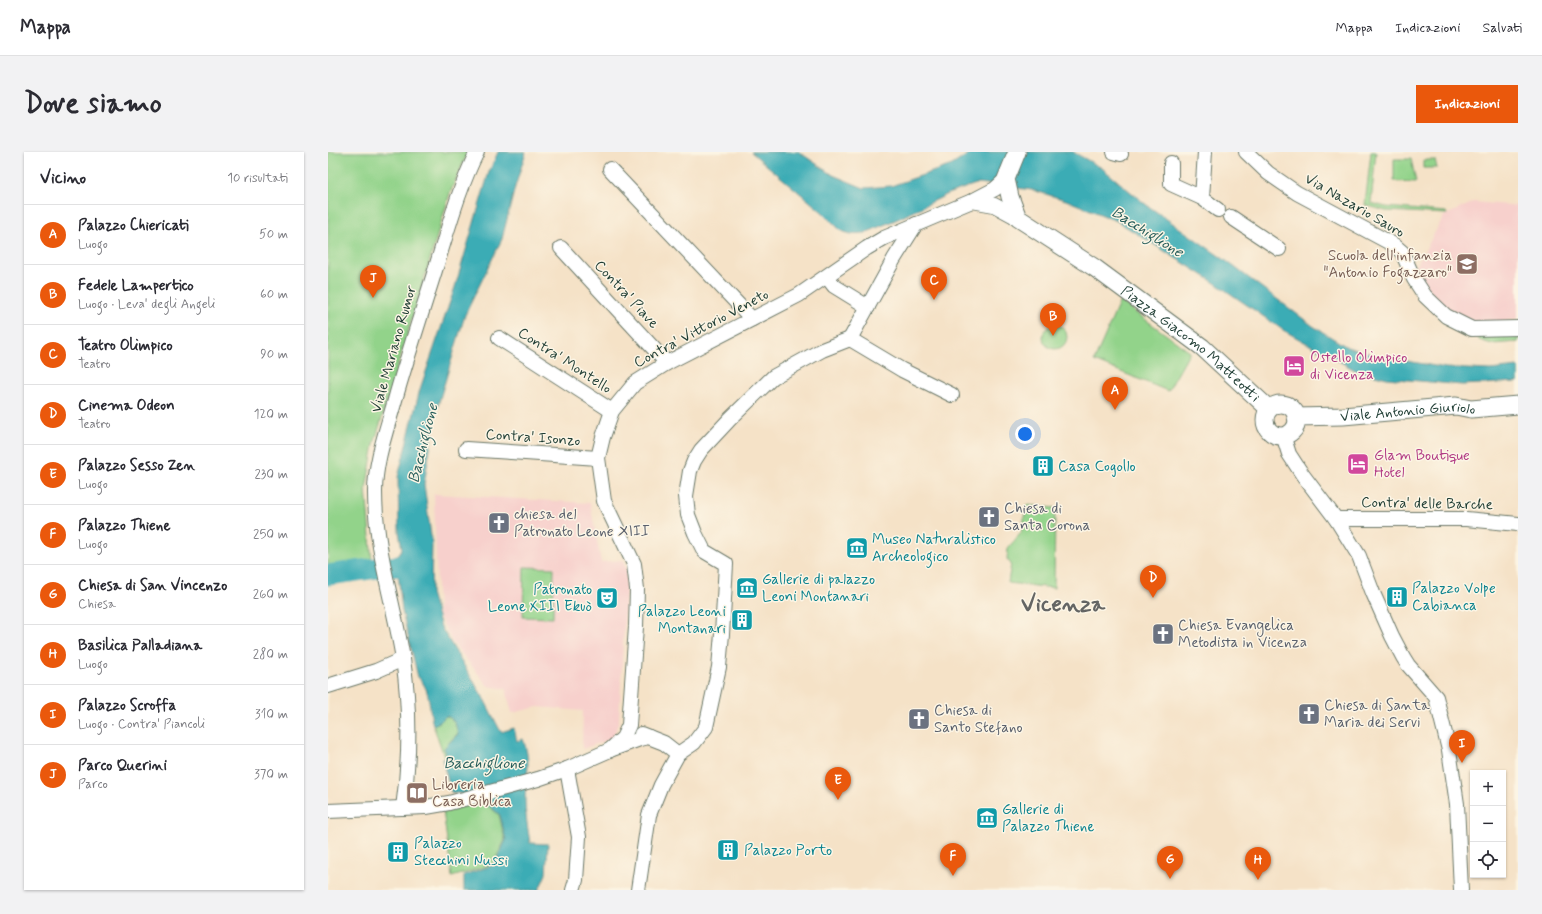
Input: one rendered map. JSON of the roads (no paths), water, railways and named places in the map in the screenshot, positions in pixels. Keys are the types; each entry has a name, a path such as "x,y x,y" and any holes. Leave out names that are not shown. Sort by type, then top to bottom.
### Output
{"street":[{"name":"Viale Mariano Rumor","path":"403,808 406,788 408,715 403,660 382,562 374,491 378,465 405,363 460,190 476,152"},
{"path":"1017,152 1003,188 1018,218"},
{"path":"1202,198 1205,152"},
{"name":"Via Nazario Sauro","path":"1246,152 1268,173 1297,193 1394,245 1402,252 1414,279 1425,296 1446,316 1472,328 1518,328"},
{"path":"1172,163 1171,184 1202,198 1218,210"},
{"path":"610,169 752,319"},
{"name":"Contra' Vittorio Veneto","path":"610,750 624,738 629,725 636,627 637,589 634,564 604,501 598,458 603,437 612,411 635,383 667,363 799,296 867,248 884,238 1003,188"},
{"path":"972,201 994,205 1018,218"},
{"path":"1231,217 1279,249"},
{"name":"Piazza Giacomo Matteotti","path":"1018,218 1112,280 1202,347 1269,409"},
{"path":"638,890 649,815 661,785 678,754 694,743 706,727 719,667 726,564 704,551 688,515 686,496 690,471 694,461 701,450 763,385 781,371 822,350 850,339 894,259 916,224"},
{"path":"884,238 892,250 894,259"},
{"name":"Contra' Piave","path":"561,248 667,363"},
{"path":"827,277 834,286 868,307"},
{"name":"Contra' Montello","path":"499,338 612,411"},
{"path":"850,339 902,370 952,395"},
{"name":"Piazza Giacomo Matteotti","path":"1283,435 1273,433 1267,426 1265,417 1269,409 1280,404 1285,405 1294,412 1296,417"},
{"name":"Viale Antonio Giuriolo","path":"1296,417 1343,416 1456,406 1471,409 1518,405"},
{"path":"1296,417 1295,426 1292,431 1283,435 1288,454 1336,519 1359,556 1376,600 1403,657 1408,665 1436,696 1449,750 1456,793 1461,890"},
{"name":"Contra' Isonzo","path":"466,449 598,458"},
{"name":"Contra' delle Barche","path":"1336,519 1466,519 1518,524"},
{"path":"328,686 376,671 403,660"},
{"path":"629,725 639,733 664,743 678,754"},
{"path":"328,810 426,807 449,803 538,779 567,769 610,750 649,737"},
{"path":"567,769 579,837 576,880 573,890"}],"water":[{"name":"Bacchiglione","path":"498,152 526,152 515,187 502,239 465,315 436,412 424,484 432,543 431,593 441,627 483,697 501,732 514,728 517,741 523,739 526,748 528,770 525,805 530,843 548,844 546,874 539,890 464,890 464,875 494,865 506,840 500,815 479,797 451,792 442,759 445,759 447,763 449,762 444,748 458,734 456,725 449,717 446,716 440,722 433,725 428,694 426,688 418,677 402,611 398,572 396,571 395,560 402,549 399,532 398,477 420,389 455,287 489,172"},
{"name":"Bacchiglione","path":"751,152 799,152 833,175 864,188 891,186 952,165 972,152 1073,152 1102,168 1144,203 1225,260 1313,326 1347,347 1379,356 1446,368 1490,370 1518,367 1518,382 1462,385 1387,378 1355,370 1283,330 1212,281 1117,221 1066,200 1032,190 979,183 950,193 900,218 865,233 851,234 841,231 821,211"}],"waterway":[{"path":"328,575 412,565"}],"place":[{"name":"Scuola dell'infanzia \"Antonio Fogazzaro\"","path":"1467,264"},
{"name":"Parco Querini","path":"373,298"},
{"name":"Teatro Olimpico","path":"934,300"},
{"name":"Fedele Lampertico","path":"1053,336"},
{"name":"Ostello Olimpico di Vicenza","path":"1294,366"},
{"name":"Palazzo Chiericati","path":"1115,410"},
{"name":"Glam Boutique Hotel","path":"1358,464"},
{"name":"Casa Cogollo","path":"1043,466"},
{"name":"Chiesa di Santa Corona","path":"989,517"},
{"name":"chiesa del Patronato Leone XIII","path":"499,523"},
{"name":"Museo Naturalistico Archeologico","path":"857,548"},
{"name":"Gallerie di palazzo Leoni Montanari","path":"747,588"},
{"name":"Palazzo Volpe Cabianca","path":"1397,597"},
{"name":"Patronato Leone XIII Ekuò","path":"607,598"},
{"name":"Cinema Odeon","path":"1153,598"},
{"name":"Palazzo Leoni Montanari","path":"742,620"},
{"name":"Chiesa Evangelica Metodista in Vicenza","path":"1163,634"},
{"name":"Chiesa di Santa Maria dei Servi","path":"1309,714"},
{"name":"Chiesa di Santo Stefano","path":"919,719"},
{"name":"Palazzo Scroffa","path":"1462,763"},
{"name":"Libreria Casa Biblica","path":"417,793"},
{"name":"Palazzo Sesso Zen","path":"838,800"},
{"name":"Gallerie di Palazzo Thiene","path":"987,818"},
{"name":"Palazzo Porto","path":"728,850"},
{"name":"Palazzo Stecchini Nussi","path":"398,852"},
{"name":"Palazzo Thiene","path":"953,876"},
{"name":"Chiesa di San Vincenzo","path":"1170,879"},
{"name":"Basilica Palladiana","path":"1258,880"}],"district":[{"name":"Vicenza","path":"1063,603"}]}
